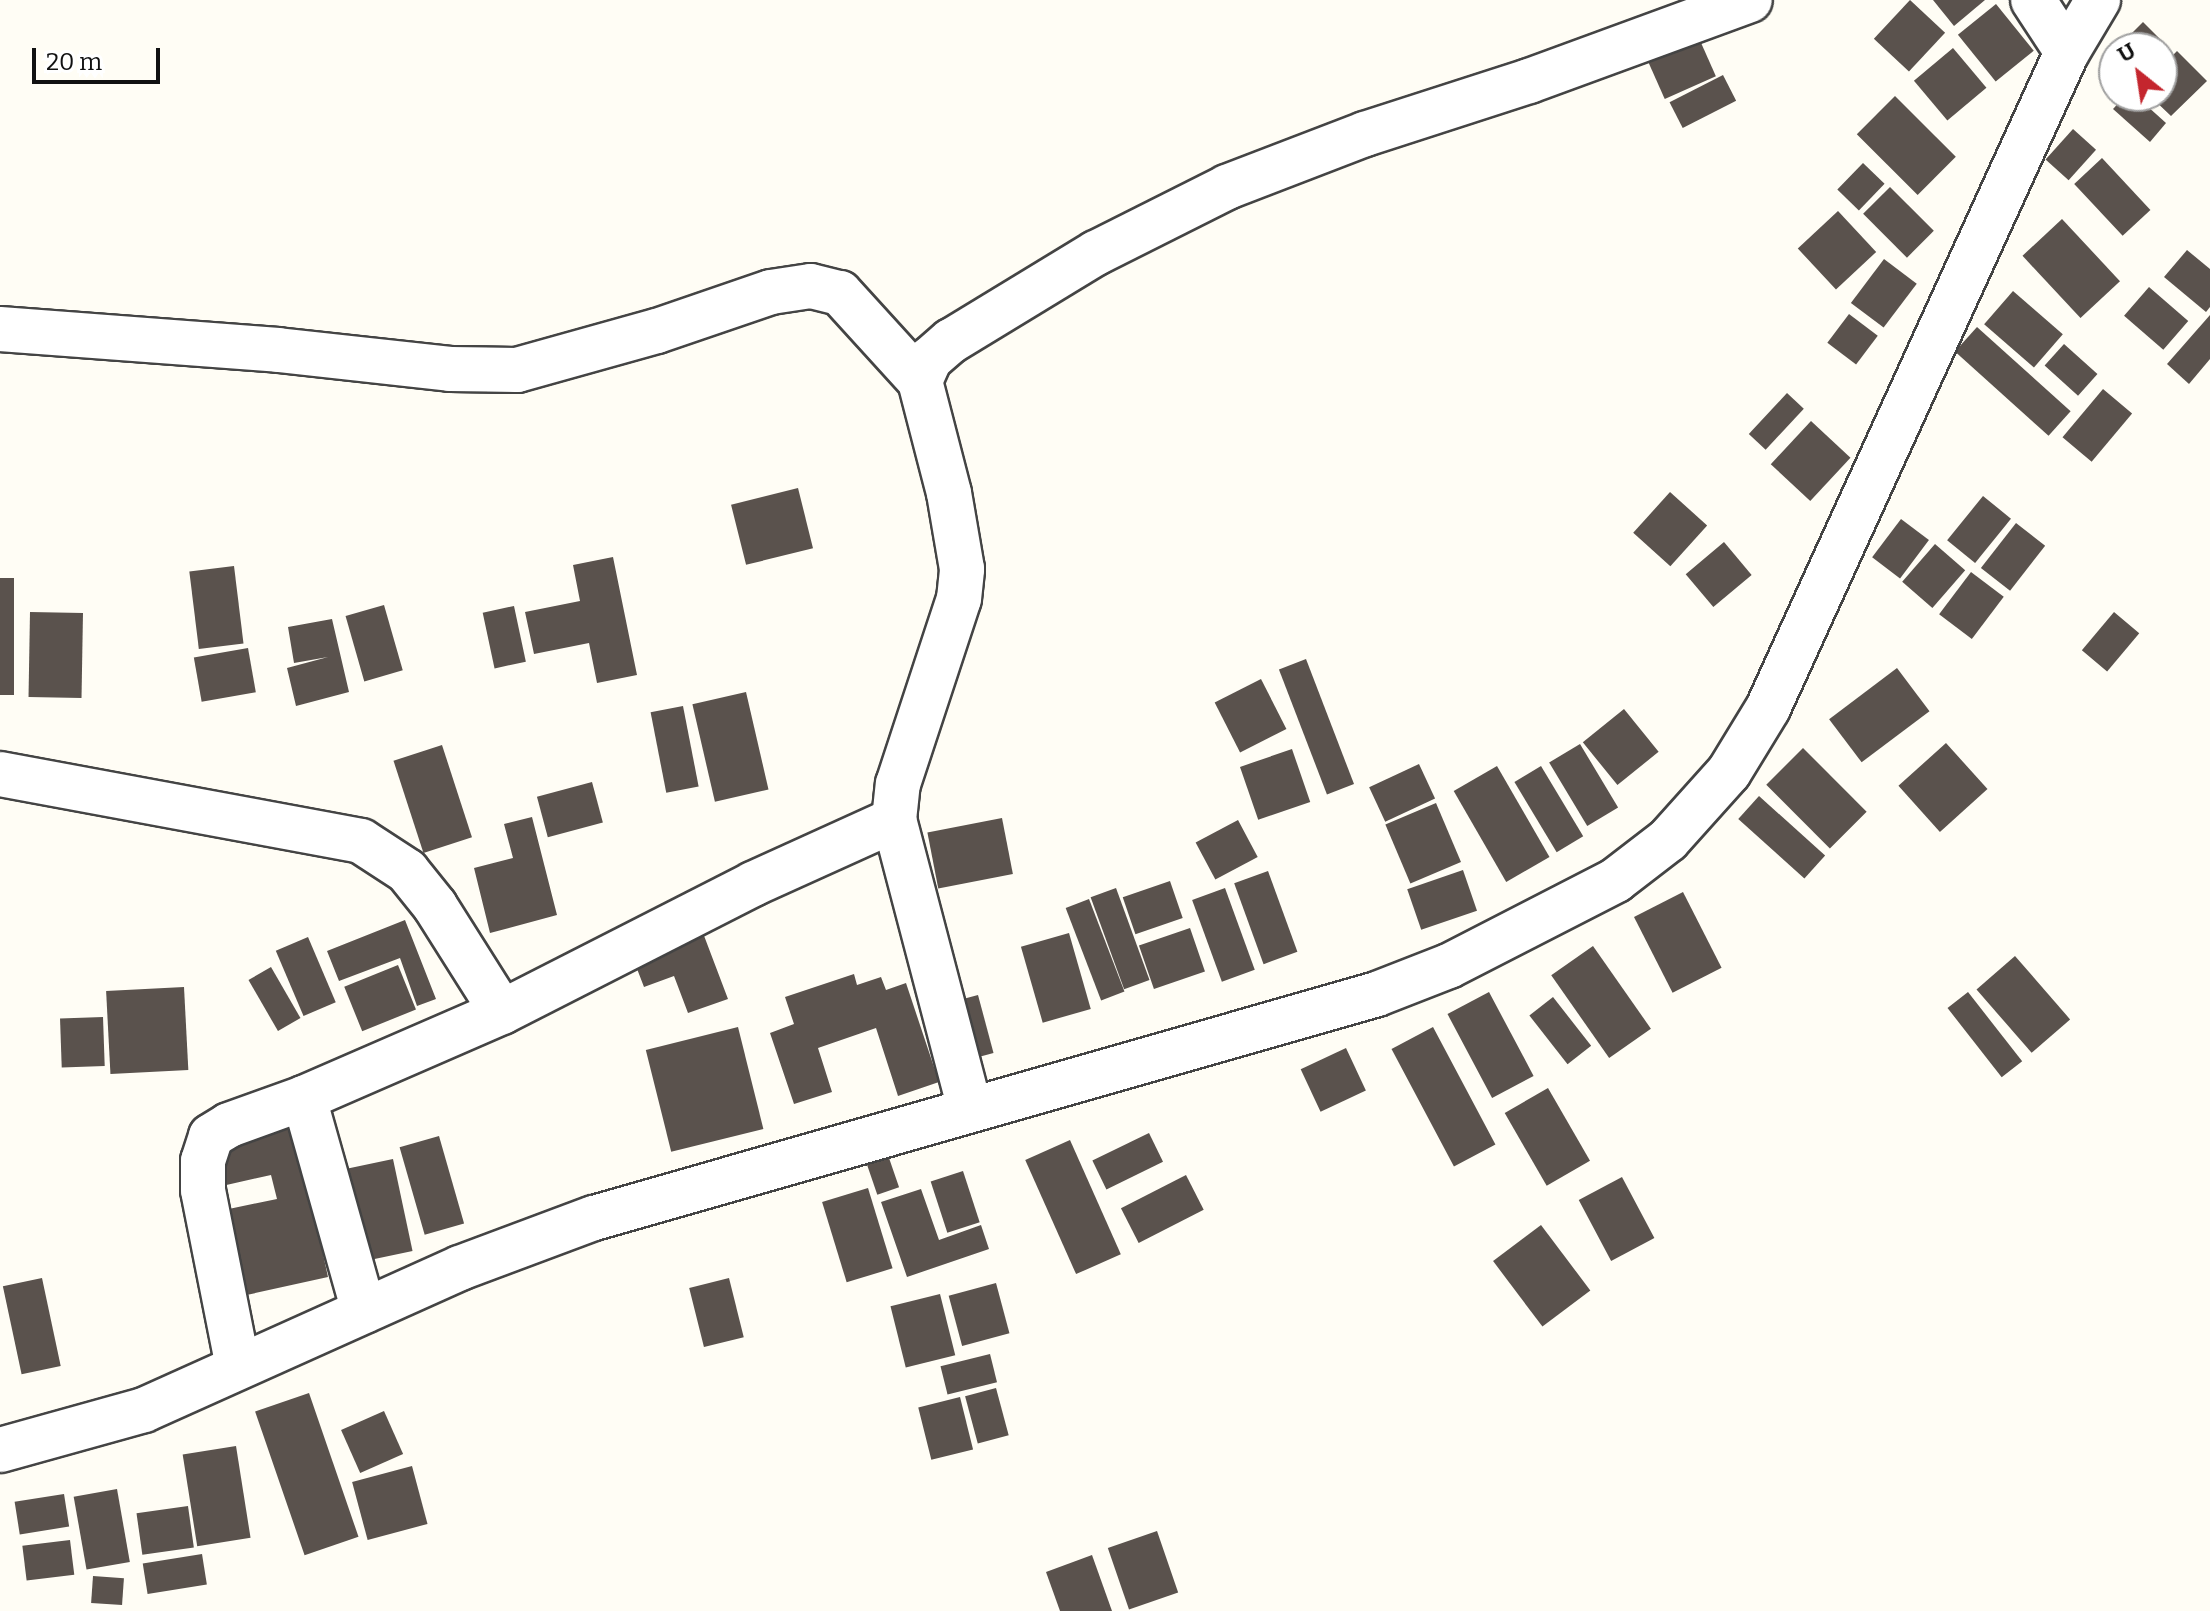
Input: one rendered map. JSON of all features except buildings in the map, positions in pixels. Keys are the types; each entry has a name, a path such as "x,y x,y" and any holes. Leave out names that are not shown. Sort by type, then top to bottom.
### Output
{"street":[{"path":"920,381 930,359 951,341 1096,253 1227,187 1365,134 1529,81 1750,0"},
{"path":"2033,0 2067,52"},
{"path":"0,1450 144,1410 460,1268 594,1218 1377,994 1449,966 1616,880 1668,840 1729,772 1768,708 2067,52 2098,0"},
{"path":"0,329 278,350 450,369 517,370 657,331 771,292 811,286 840,293 920,381 949,493 962,569 959,599 898,784 894,820 970,1109"},
{"path":"0,774 361,841 407,871 435,906 502,1012"},
{"path":"238,1367 203,1190 203,1161 211,1136 229,1125 304,1098 502,1012 724,898 894,820"},
{"path":"304,1098 364,1311"}]}
